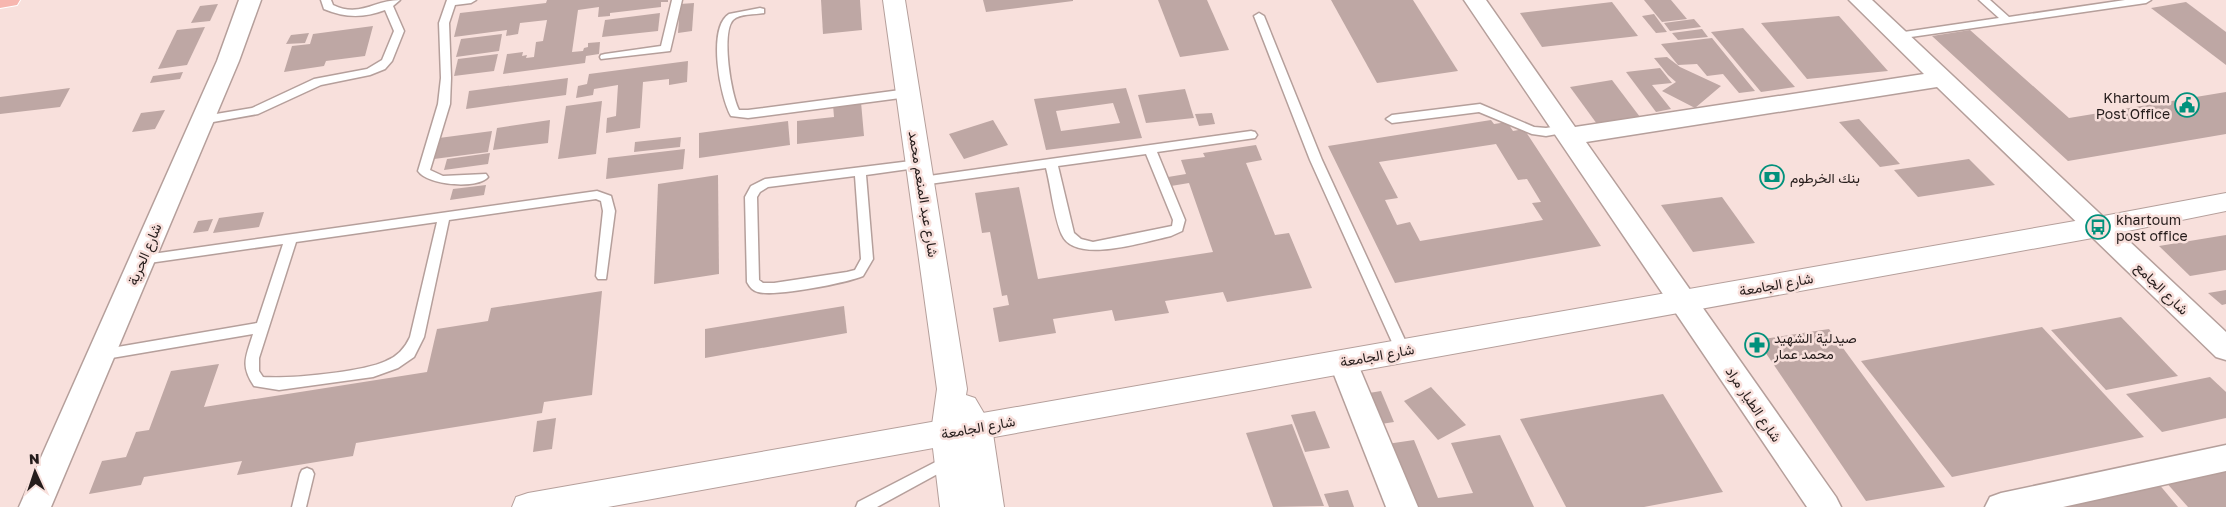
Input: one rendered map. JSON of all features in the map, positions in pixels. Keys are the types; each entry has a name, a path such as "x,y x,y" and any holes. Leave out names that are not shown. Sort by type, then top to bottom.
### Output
{"main road":[{"path":"0,1 9,0"},
{"name":"شارع عبد المنعم محمد","path":"894,0 952,389 957,440 956,507"},
{"name":"شارع الجامعة","path":"528,507 957,440 1343,362 2098,227 2226,202"},
{"name":"شارع عبد المنعم محمد","path":"957,440 988,507"}],"street":[{"name":"شارع الحرية","path":"35,507 228,61 250,0"},
{"name":"شارع الطيار مراد","path":"1475,0 1825,507"},
{"name":"شارع الجامع","path":"1860,0 2226,349"},
{"path":"1567,133 1941,78"},
{"path":"1343,362 1402,507"},
{"path":"2001,507 2226,458"}],"lane":[{"path":"202,120 254,111 278,102 318,82 370,72 381,67 387,61 399,31 391,3 370,12 353,14 337,12 328,7 326,0"},
{"path":"470,0 452,1 444,23 446,78 444,104 424,170 429,177 440,179 482,177"},
{"path":"605,57 666,49 677,0"},
{"path":"1984,0 2007,20"},
{"path":"1897,36 2107,3 2146,0"},
{"path":"760,11 737,15 729,19 724,27 725,73 730,106 735,113 748,114 908,93"},
{"path":"1259,16 1316,160 1403,351"},
{"path":"1392,119 1480,108 1532,130 1567,133"},
{"path":"860,171 867,259 858,273 849,277 774,288 760,288 753,282 751,197 755,189 765,183 860,171 920,172 1050,163 1251,135"},
{"path":"1050,163 1068,235 1077,243 1093,247 1171,232 1178,228 1179,220 1150,148"},
{"path":"142,259 597,195 607,199 609,211 602,276"},
{"path":"291,237 279,278 260,328 252,358 252,372 259,382 279,384 374,372 393,364 409,353 417,337 444,216"},
{"path":"99,356 260,328"},
{"path":"863,507 957,440"},
{"path":"298,507 307,474"}],"building":[{"path":"547,0 668,0 668,2 661,2 661,7 610,13 610,16 598,17 599,7 578,10 572,52 583,51 584,48 588,47 588,43 600,42 599,54 586,56 585,63 503,74 507,54 523,52 522,56 527,55 526,58 534,57 536,42 543,41 547,20 520,23 518,34 506,36 507,30 454,37 460,13 546,3"},
{"path":"821,0 860,0 862,30 823,34"},
{"path":"983,0 1073,0 1073,1 986,12"},
{"path":"1158,0 1207,0 1229,50 1180,57"},
{"path":"1331,0 1413,0 1458,71 1377,83"},
{"path":"1644,0 1671,0 1687,19 1662,22"},
{"path":"1612,2 1638,36 1542,47 1520,13"},
{"path":"2186,2 2226,32 2226,65 2151,8"},
{"path":"694,3 692,31 678,33 680,4"},
{"path":"218,4 210,21 191,23 200,6"},
{"path":"660,13 658,31 602,37 605,20"},
{"path":"1654,14 1667,32 1656,33 1642,16"},
{"path":"1839,16 1888,71 1807,79 1761,23"},
{"path":"1694,19 1701,27 1670,31 1664,23"},
{"path":"373,26 365,56 326,61 324,66 284,72 292,46 310,44 313,34"},
{"path":"205,27 187,65 158,69 177,30"},
{"path":"1743,28 1795,87 1761,92 1711,32"},
{"path":"1702,29 1708,37 1678,40 1672,33"},
{"name":"Khartoum Post Office","path":"1970,30 2069,118 2226,92 2226,134 2068,161 1932,36"},
{"path":"309,33 305,43 286,44 291,35"},
{"path":"502,34 499,51 456,57 461,39"},
{"path":"1712,38 1755,91 1739,93 1723,74 1707,76 1697,64 1678,65 1661,44"},
{"path":"498,54 494,71 454,76 458,59"},
{"path":"1667,57 1680,67 1721,86 1695,108 1662,91 1676,82 1654,58"},
{"path":"688,61 687,82 669,85 669,79 643,82 640,128 606,133 607,118 616,116 618,85 594,89 593,95 576,98 578,86 587,84 589,74"},
{"path":"1660,68 1672,83 1652,85 1671,109 1656,112 1626,72"},
{"path":"183,72 180,79 150,83 153,76"},
{"path":"568,78 566,95 466,109 469,91"},
{"path":"1612,80 1640,117 1597,124 1570,87"},
{"path":"70,88 60,107 0,114 0,97"},
{"path":"1126,88 1142,138 1046,150 1034,99","holes":["1113,103 1120,123 1061,131 1056,111"]},
{"path":"1185,89 1194,118 1146,123 1138,95"},
{"path":"602,101 596,154 558,159 566,106"},
{"path":"861,102 864,136 797,144 797,121 834,117 833,105"},
{"path":"165,110 155,129 132,132 141,113"},
{"path":"1212,113 1215,124 1199,126 1195,114"},
{"path":"1859,119 1900,164 1880,167 1839,122"},
{"path":"550,120 548,143 493,150 497,128"},
{"path":"993,120 1008,145 964,159 949,134"},
{"path":"1491,120 1494,124 1507,122 1513,131 1524,129 1601,246 1395,283 1328,146","holes":["1496,144 1518,180 1527,179 1541,202 1532,203 1543,220 1420,241 1410,222 1397,225 1385,200 1398,198 1379,162"]},
{"path":"788,121 790,145 699,158 699,133"},
{"path":"492,131 488,152 434,159 439,138"},
{"path":"681,137 680,147 634,152 635,142"},
{"path":"1256,145 1262,160 1246,163 1275,235 1289,233 1312,288 1227,302 1223,292 1165,301 1169,313 1115,321 1112,310 1053,319 1056,333 999,342 993,308 1009,305 1007,295 1002,296 990,232 982,233 975,193 1019,187 1038,279 1213,252 1189,183 1171,186 1168,177 1186,174 1181,160 1205,157 1203,153"},
{"path":"685,149 683,169 606,179 608,158"},
{"path":"490,153 488,164 444,170 447,159"},
{"path":"1969,159 1995,185 1918,197 1894,170"},
{"path":"718,175 719,274 654,284 658,184"},
{"path":"486,185 484,195 450,200 453,189"},
{"path":"1722,197 1755,243 1693,252 1661,205"},
{"path":"264,212 259,227 213,233 219,218"},
{"path":"213,219 208,231 193,233 198,221"},
{"path":"2226,235 2226,270 2190,276 2159,246"},
{"path":"2226,290 2226,304 2222,305 2208,293"},
{"path":"602,291 592,395 544,402 542,413 356,443 353,456 237,475 242,461 144,477 141,485 89,494 102,461 126,457 136,432 149,430 171,371 219,364 204,407 427,372 437,329 488,321 491,308"},
{"path":"844,306 847,333 705,358 705,329"},
{"path":"2121,317 2178,376 2106,390 2051,330"},
{"path":"2042,327 2144,437 1952,477 1861,361"},
{"path":"1829,329 1945,487 1866,501 1757,340"},
{"path":"2210,377 2226,392 2226,418 2162,432 2126,394"},
{"path":"1431,387 1466,425 1438,440 1404,401"},
{"path":"1381,391 1394,422 1381,424 1369,393"},
{"path":"1663,394 1723,492 1644,507 1566,507 1520,419"},
{"path":"1315,411 1330,448 1305,452 1291,415"},
{"path":"556,418 552,449 533,452 537,421"},
{"path":"1292,424 1324,506 1273,507 1246,433"},
{"path":"1500,435 1534,507 1412,507 1387,444 1414,440 1438,498 1473,493 1451,443"},
{"path":"2226,469 2226,507 2188,507 2164,480"},
{"path":"2158,483 2178,507 2039,507"},
{"path":"1348,490 1354,507 1329,507 1324,494"}],"place":[{"name":"Khartoum Post Office","path":"2187,105"},
{"name":"بنك الخرطوم","path":"1772,177"},
{"name":"khartoum post office","path":"2098,227"},
{"name":"صيدلية الشهيد محمد عمار","path":"1757,345"}]}
